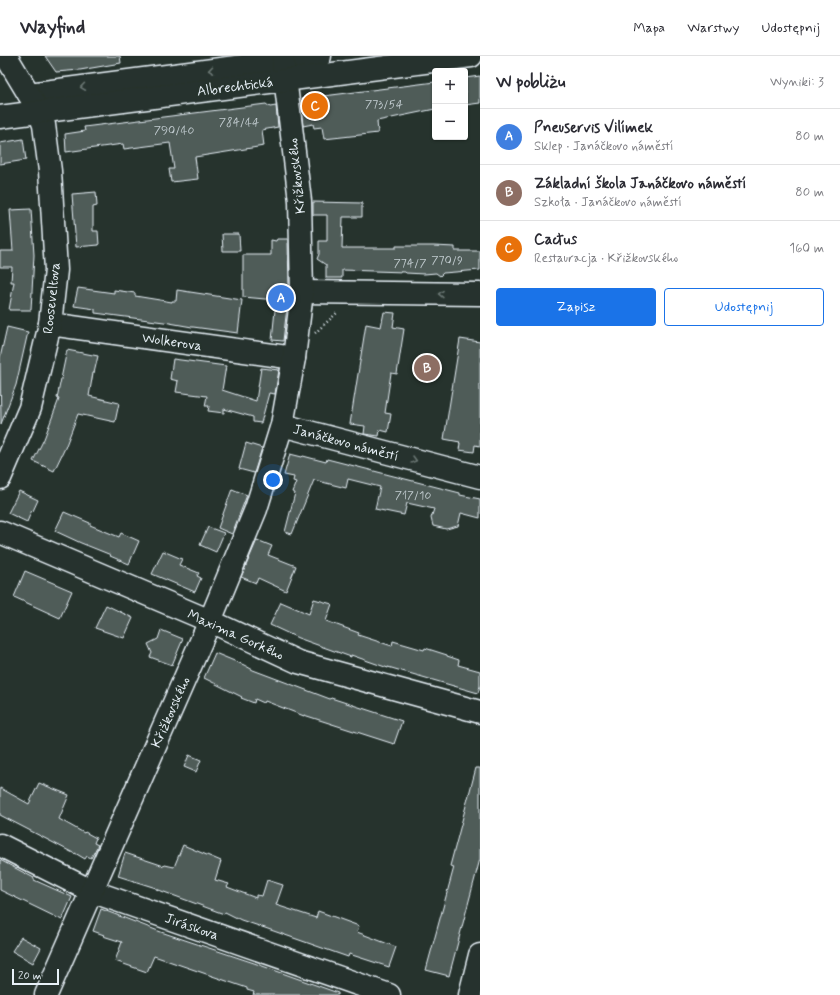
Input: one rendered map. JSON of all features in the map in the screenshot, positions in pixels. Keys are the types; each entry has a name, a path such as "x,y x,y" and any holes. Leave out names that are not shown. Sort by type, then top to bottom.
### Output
{"street":[{"name":"Rooseveltova","path":"0,478 30,408 50,324 56,270 50,170 44,125 34,103 6,56"},
{"name":"Albrechtická","path":"284,70 320,56"},
{"name":"Albrechtická","path":"0,117 34,103 284,70 471,56"},
{"name":"Křižkovského","path":"284,70 300,201 302,292"},
{"path":"302,292 480,294"},
{"name":"Janáčkovo náměstí","path":"302,292 295,356 282,425 480,477"},
{"name":"Wolkerova","path":"50,324 295,356"},
{"name":"Křižkovského","path":"46,995 210,621 256,509 282,425"},
{"name":"Maxima Gorkého","path":"0,532 210,621 298,662 480,712"},
{"name":"Jiráskova","path":"0,845 91,891 388,995"},
{"path":"470,995 480,955"}],"path":[{"path":"295,356 357,292"}],"building":[{"path":"45,56 120,56 121,63 80,70 56,72"},
{"path":"480,76 480,103 468,105 468,78"},
{"path":"432,82 432,110 377,121 378,133 324,139 322,127 314,128 313,124 303,126 300,99"},
{"path":"266,104 270,107 276,106 278,127 262,130 264,146 195,157 198,179 171,182 169,169 174,169 170,143 124,149 123,144 66,152 65,134 85,131 84,127"},
{"path":"23,139 26,160 0,164 0,143"},
{"path":"96,192 97,206 93,207 93,231 98,231 99,245 76,247 72,194"},
{"path":"313,202 362,203 362,217 343,217 342,248 396,248 396,246 455,247 455,251 480,251 480,270 443,273 440,276 436,273 424,274 342,270 342,278 326,278 326,265 317,259 319,254 319,241 327,241 327,215 313,215"},
{"path":"31,209 34,255 31,310 9,310 14,282 11,282 12,267 0,267 0,251 13,251 10,210"},
{"path":"222,234 239,234 240,251 223,251"},
{"path":"277,239 288,239 289,291 283,341 272,340 276,300 243,297 243,255 271,255 271,240 276,241"},
{"path":"78,288 114,293 114,290 135,293 135,296 172,302 176,301 177,290 242,300 238,333 95,313 95,309 74,306"},
{"path":"384,312 395,313 393,327 404,329 397,374 391,373 385,413 391,414 388,432 380,430 379,436 364,434 365,426 350,424 366,324 381,327"},
{"path":"7,327 28,332 16,385 1,424 0,358"},
{"path":"460,339 480,342 480,446 475,445 474,452 459,450 460,442 444,439"},
{"path":"67,350 98,356 89,396 119,403 115,422 78,414 65,448 54,471 33,461 44,439 59,399 57,398"},
{"path":"173,359 226,366 222,390 256,401 261,368 279,370 275,394 269,393 261,423 253,422 253,417 224,409 224,413 208,411 209,406 205,406 207,396 176,392 178,381 170,379"},
{"path":"246,443 262,448 254,473 239,469"},
{"path":"290,454 326,462 327,459 480,499 480,518 461,513 458,526 446,529 433,526 431,518 434,509 407,503 404,515 375,509 380,487 348,479 346,488 314,480 292,534 285,532 295,493 292,492 296,482 293,481 294,477 284,475"},
{"path":"232,489 247,495 232,534 218,528"},
{"path":"19,491 38,500 27,522 8,513"},
{"path":"64,512 119,537 121,533 139,541 129,564 55,531"},
{"path":"208,527 224,533 216,552 200,545"},
{"path":"257,540 272,546 268,555 296,566 286,591 258,578 256,583 241,577"},
{"path":"163,551 182,559 179,565 199,573 197,576 201,578 195,592 152,574"},
{"path":"25,571 72,591 60,618 14,597"},
{"path":"314,599 332,604 326,621 359,633 358,635 392,646 393,641 424,650 425,648 459,660 458,665 480,671 480,686 478,693 388,668 351,655 351,657 298,638 270,625 281,602 309,614"},
{"path":"106,605 133,618 124,638 95,628"},
{"path":"161,630 183,639 172,665 150,657 152,653 148,644 158,639"},
{"path":"215,653 253,670 330,699 331,698 402,721 394,744 304,716 265,701 264,703 255,699 254,703 241,698 242,697 204,678"},
{"path":"189,755 201,760 196,772 184,767"},
{"path":"476,768 480,768 480,859 449,976 426,970 454,867 450,866"},
{"path":"39,783 69,795 59,819 96,838 94,843 98,845 91,858 87,856 85,859 0,815 0,788 29,804"},
{"path":"183,845 221,861 215,880 229,884 227,887 256,898 256,895 262,896 267,880 283,885 276,905 316,918 318,911 359,926 357,932 396,947 389,967 349,954 348,957 241,920 225,912 224,914 156,888 118,876 125,853 164,866 174,867"},
{"path":"0,860 34,878 34,880 72,897 62,920 0,890"},
{"path":"101,909 161,932 338,993 338,995 253,995 254,992 247,990 247,988 154,956 147,972 115,961 122,942 93,931"},
{"path":"21,937 41,948 33,963 12,951"}],"place":[{"name":"Cactus","path":"315,106"},
{"name":"Pneuservis Vilímek","path":"281,298"},
{"name":"Základní škola Janáčkovo náměstí","path":"427,368"}]}
